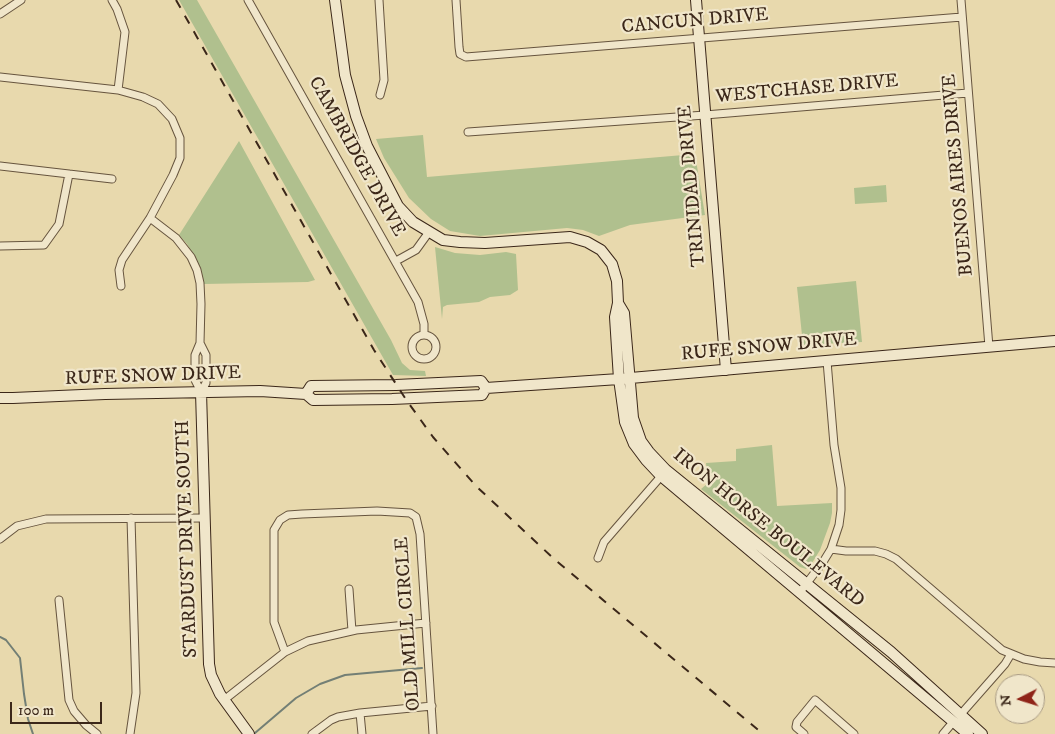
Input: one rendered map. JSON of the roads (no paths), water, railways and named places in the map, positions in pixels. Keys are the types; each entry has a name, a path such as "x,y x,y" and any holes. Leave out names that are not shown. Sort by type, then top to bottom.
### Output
{"street":[{"path":"0,14 21,0"},
{"path":"112,0 125,32 118,90"},
{"name":"CAMBRIDGE DRIVE","path":"248,0 418,302 424,324 424,335"},
{"name":"IRON HORSE BOULEVARD","path":"335,0 345,75 367,146 398,206 413,222 443,240 485,243 570,237 587,242 601,250 612,264 617,281 618,303 615,317 624,379 625,422 634,444 646,460 806,583 891,652 957,718 968,734"},
{"path":"379,0 384,80 380,95"},
{"name":"CANCUN DRIVE","path":"456,0 460,54 466,57 962,17"},
{"name":"TRINIDAD DRIVE","path":"696,0 726,370"},
{"name":"BUENOS AIRES DRIVE","path":"961,0 989,347"},
{"path":"0,77 118,90 143,97 158,104 172,119 180,138 180,158 150,218 122,260 118,270 121,286"},
{"name":"WESTCHASE DRIVE","path":"468,132 968,94"},
{"path":"0,166 112,179"},
{"path":"0,246 44,245 59,224 68,174"},
{"path":"150,218 180,242 191,257 197,270 202,304 200,343 195,355 195,380 201,392"},
{"path":"396,261 416,250 429,232"},
{"name":"RUFE SNOW DRIVE","path":"486,388 624,379 1055,342"},
{"path":"800,592 823,562 839,525 842,499 834,445 828,361"},
{"name":"RUFE SNOW DRIVE","path":"306,394 311,386 481,381 486,388"},
{"name":"RUFE SNOW DRIVE","path":"0,398 260,391 306,394 312,400 416,398 482,394 486,388"},
{"name":"STARDUST DRIVE SOUTH","path":"201,392 209,664 211,675 224,700 249,734"},
{"path":"598,558 604,542 663,473"},
{"name":"IRON HORSE BOULEVARD","path":"663,473 800,592 957,718 982,734"},
{"name":"OLD MILL CIRCLE","path":"286,652 274,622 274,526 288,515 377,511 410,513 416,518 420,534 433,734"},
{"path":"130,734 136,693 131,518"},
{"path":"0,539 17,526 46,519 204,518"},
{"path":"830,549 875,551 886,554 896,560 995,645 1011,654 1032,661 1055,663"},
{"path":"349,589 352,631"},
{"path":"59,600 69,700 74,711 97,734"},
{"path":"224,700 286,652 308,641 352,631 426,623"},
{"path":"943,734 1002,669 1011,654"},
{"path":"804,734 796,727 797,722 816,700 854,734"},
{"path":"312,734 331,720 360,713 432,706"},
{"path":"360,713 362,734"}],"waterway":[{"path":"0,637 6,640 20,658 28,719 33,734"},
{"path":"255,733 296,698 320,684 345,675 422,668"}],"railway":[{"path":"176,0 374,350 433,437 476,486 553,558 763,734"}]}
